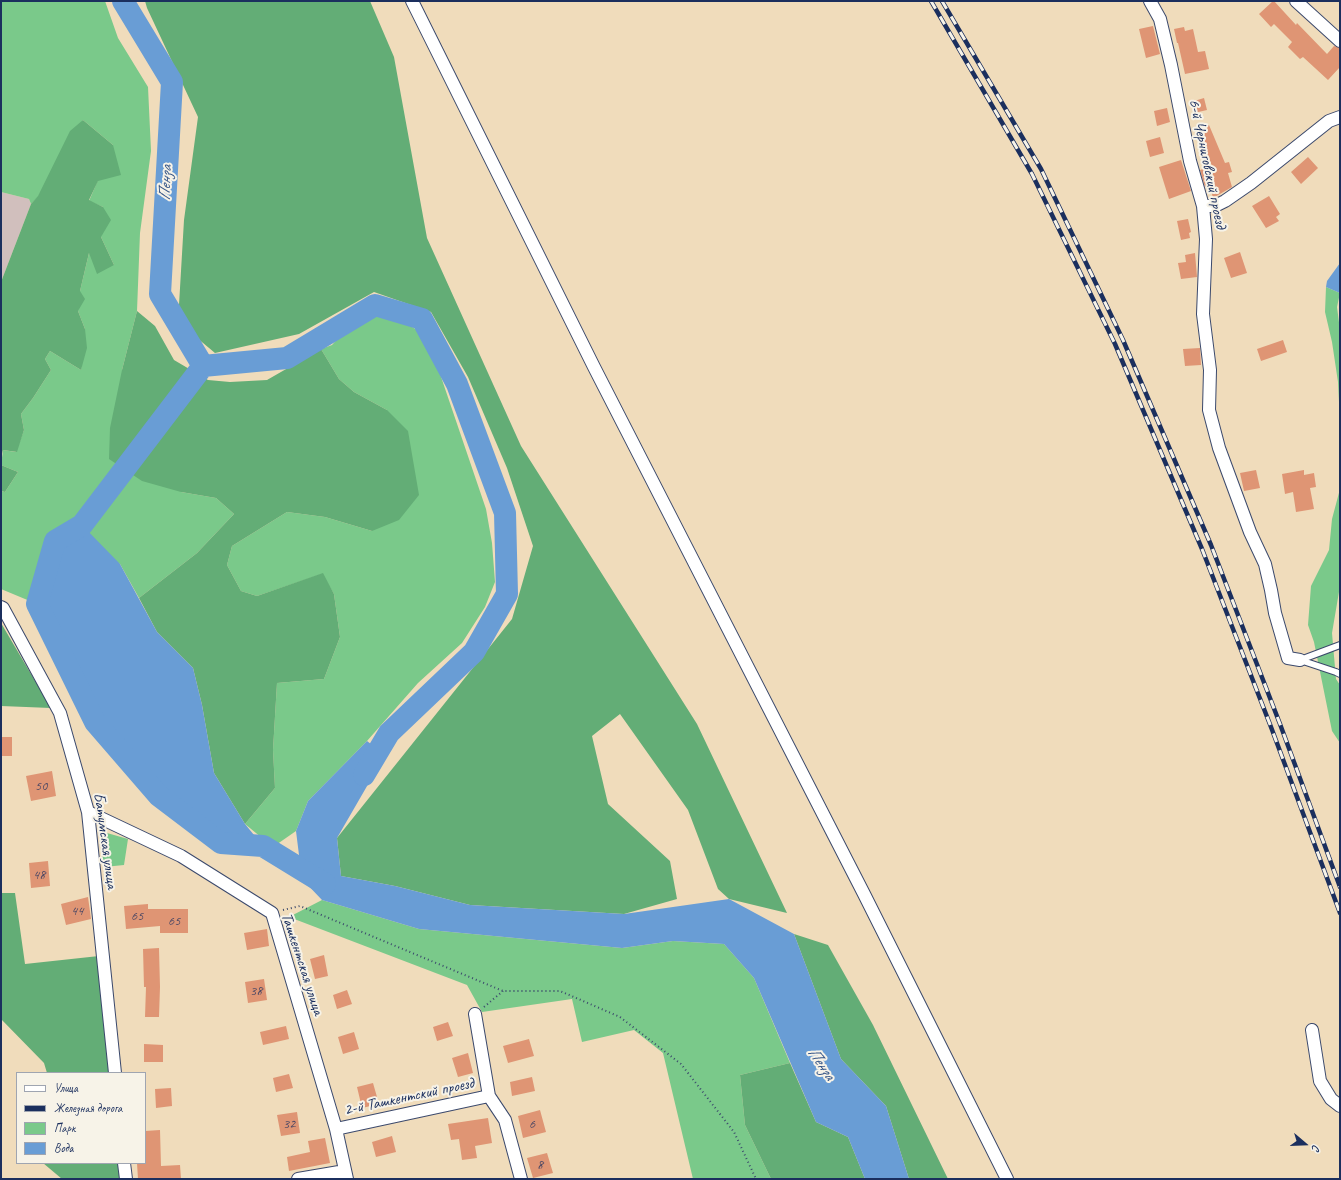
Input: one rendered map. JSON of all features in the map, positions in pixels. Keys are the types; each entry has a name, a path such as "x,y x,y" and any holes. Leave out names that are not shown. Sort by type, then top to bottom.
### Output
{"street":[{"path":"412,1 594,367 861,887 1007,1179"},
{"name":"6-й Черниговский проезд","path":"1150,1 1160,19 1190,161 1203,206 1206,239 1203,314 1210,370 1209,410 1219,448 1250,532 1265,564 1271,590 1274,613 1288,658 1300,660"},
{"path":"1296,1 1340,41"},
{"path":"1203,206 1215,206 1225,201 1329,121 1340,117"},
{"name":"Батумская улица","path":"1,607 3,608 60,713 88,812 115,1072"},
{"name":"Ташкентская улица","path":"88,812 181,856 272,913 336,1130 346,1175"},
{"name":"2-й Ташкентский проезд","path":"475,1014 489,1096 505,1120 521,1179"},
{"path":"1312,1030 1320,1081 1330,1099 1340,1106"},
{"name":"2-й Ташкентский проезд","path":"336,1130 489,1096"},
{"path":"124,1164 126,1179"},
{"path":"298,1179 346,1175"}],"lane":[{"path":"1300,660 1340,645"},
{"path":"1300,660 1340,674"}],"path":[{"path":"272,913 300,906 503,991 560,991 620,1017 681,1064 734,1132 756,1179"},
{"path":"475,1014 503,991"}],"shaded area":[{"path":"1,192 29,199 31,204 1,282"}],"green space":[{"path":"1,1 105,1 118,38 148,87 151,151 140,233 137,311 122,370 181,492 216,498 234,514 197,553 139,598 120,564 55,541 37,604 1,589 1,491 5,492 18,472 1,465 3,450 16,452 24,430 21,414 51,370 45,359 50,351 81,370 85,329 78,311 80,291 89,253 114,265 101,237 103,207 89,201 113,145 83,120 38,197 31,204 29,199 1,192"},
{"path":"145,1 370,1 394,57 427,238 521,446 697,724 787,913 729,899 718,889 688,810 620,714 592,736 608,804 670,861 677,899 624,914 470,905 395,886 341,876 337,838 512,619 533,546 507,468 468,377 431,312 374,292 299,334 215,353 178,322 184,220 198,117"},
{"path":"83,120 113,145 121,175 98,181 89,200 103,207 111,220 101,237 114,265 97,274 89,253 80,291 85,299 78,311 85,329 87,348 81,370 50,351 45,359 51,370 21,414 24,430 17,452 3,450 1,458 1,282 31,204 38,196 70,131"},
{"path":"1326,287 1340,293 1337,307 1340,330 1340,422 1338,382 1332,342 1325,312"},
{"path":"137,311 155,326 174,360 208,380 230,382 267,380 321,349 339,379 354,392 387,410 408,431 419,495 399,520 372,531 325,517 287,512 232,546 227,565 241,591 257,596 323,573 334,594 340,637 324,679 277,683 273,750 275,788 245,824 214,773 202,705 193,668 157,632 139,598 197,553 234,514 216,498 181,492 142,481 109,459 110,428 122,370"},
{"path":"378,313 403,321 423,334 438,368 486,509 492,543 495,582 485,607 462,643 418,683 367,741 308,801 296,831 273,847 245,824 275,788 273,750 277,683 324,679 340,637 334,594 322,574 257,596 241,591 227,565 232,546 287,512 325,517 372,531 387,410 354,392 339,379 321,349 332,345 346,329"},
{"path":"1,465 18,472 5,492 1,491"},
{"path":"1340,489 1340,586 1332,633 1336,679 1340,685 1340,743 1332,731 1314,642 1308,625 1311,586 1329,550 1332,519"},
{"path":"1,623 51,708 1,706"},
{"path":"107,833 128,839 124,865 104,867 100,841"},
{"path":"1,893 15,893 25,964 99,956 111,1072 47,1072 44,1063 1,1019"},
{"path":"322,900 419,929 622,948 673,941 724,944 754,978 790,1063 740,1075 745,1125 771,1179 693,1179 663,1053 634,1030 582,1042 572,999 482,1012 467,985 289,917"},
{"path":"794,934 828,945 873,1025 948,1179 909,1179 886,1106 841,1059"},
{"path":"790,1063 816,1122 848,1137 865,1179 771,1179 745,1125 740,1075"},
{"path":"44,1164 120,1164 121,1179 62,1179"}],"water":[{"path":"1340,263 1340,293 1326,287 1327,281"},
{"path":"82,525 120,564 157,632 193,668 202,705 214,773 245,824 263,846 221,843 159,796 95,722 37,604 55,541"},
{"path":"367,741 385,755 337,838 341,876 395,886 470,905 624,914 729,899 794,934 841,1059 886,1106 909,1179 865,1179 848,1137 816,1122 754,978 724,944 673,941 622,948 419,929 322,900 302,879 296,831 308,801"}],"building":[{"path":"1273,1 1327,54 1334,46 1340,48 1340,67 1328,80 1303,57 1300,59 1288,47 1292,42 1274,24 1271,27 1259,14"},
{"path":"1153,26 1160,54 1146,58 1139,29"},
{"path":"1184,27 1185,31 1193,29 1198,52 1205,51 1209,69 1185,74 1174,29"},
{"path":"1204,98 1207,110 1194,113 1191,102"},
{"path":"1167,108 1170,122 1157,126 1154,111"},
{"path":"1209,125 1225,163 1229,162 1232,172 1228,173 1232,187 1213,198 1210,186 1205,187 1200,170 1212,166 1197,130"},
{"path":"1160,137 1164,153 1150,157 1146,141"},
{"path":"1308,157 1318,168 1301,184 1291,172"},
{"path":"1181,160 1191,191 1169,199 1159,167"},
{"path":"1269,196 1280,214 1276,217 1279,221 1266,228 1252,206"},
{"path":"1188,219 1191,232 1189,233 1190,238 1181,240 1177,221"},
{"path":"1240,252 1247,273 1231,278 1224,258"},
{"path":"1195,253 1197,277 1181,279 1178,263 1186,262 1185,255"},
{"path":"1283,340 1287,352 1261,361 1257,349"},
{"path":"1200,348 1201,365 1185,366 1183,349"},
{"path":"1256,470 1260,488 1244,491 1240,473"},
{"path":"1304,470 1304,475 1314,473 1316,487 1310,488 1314,509 1296,512 1293,492 1285,494 1282,474"},
{"path":"1,737 12,737 12,756 1,756"},
{"path":"52,771 56,796 31,801 26,776"},
{"path":"48,861 50,886 31,888 29,863"},
{"path":"88,897 91,919 66,925 61,904"},
{"path":"148,904 148,909 188,909 188,933 160,933 160,926 126,929 124,906"},
{"path":"267,929 269,946 247,950 244,933"},
{"path":"159,948 159,1017 145,1017 146,987 144,987 143,949"},
{"path":"324,955 328,976 315,979 310,959"},
{"path":"264,979 267,1000 248,1003 245,982"},
{"path":"347,990 352,1004 337,1009 333,995"},
{"path":"448,1022 453,1036 437,1041 433,1027"},
{"path":"286,1026 289,1039 263,1045 260,1032"},
{"path":"354,1032 359,1049 343,1054 338,1037"},
{"path":"529,1039 534,1056 508,1063 503,1046"},
{"path":"144,1044 163,1045 163,1062 144,1062"},
{"path":"468,1053 473,1073 458,1077 452,1058"},
{"path":"289,1074 293,1088 276,1092 273,1078"},
{"path":"532,1077 535,1091 512,1096 510,1082"},
{"path":"373,1083 379,1104 362,1108 357,1087"},
{"path":"171,1088 172,1106 156,1108 155,1089"},
{"path":"540,1110 546,1132 523,1138 518,1116"},
{"path":"297,1112 300,1133 281,1136 277,1115"},
{"path":"488,1118 492,1143 475,1146 477,1158 462,1160 459,1139 451,1140 448,1124"},
{"path":"160,1130 161,1166 180,1165 181,1179 138,1179 137,1164 146,1164 146,1131"},
{"path":"392,1136 396,1152 376,1157 372,1142"},
{"path":"325,1138 330,1163 289,1171 287,1157 310,1152 308,1141"},
{"path":"547,1153 553,1173 533,1178 527,1158"}],"waterway":[{"name":"Пенза","path":"123,1 172,82 160,294 203,366"},
{"path":"325,884 263,846 221,843 159,796 95,722 37,604 55,541 82,525 203,366 287,358 375,305 422,319 457,384 505,513 507,594 474,652 389,733 364,775"}],"railway":[{"path":"931,1 1032,174 1115,344 1202,549 1271,727 1340,913"},
{"path":"942,1 1041,169 1123,340 1211,545 1280,724 1340,887"}]}
